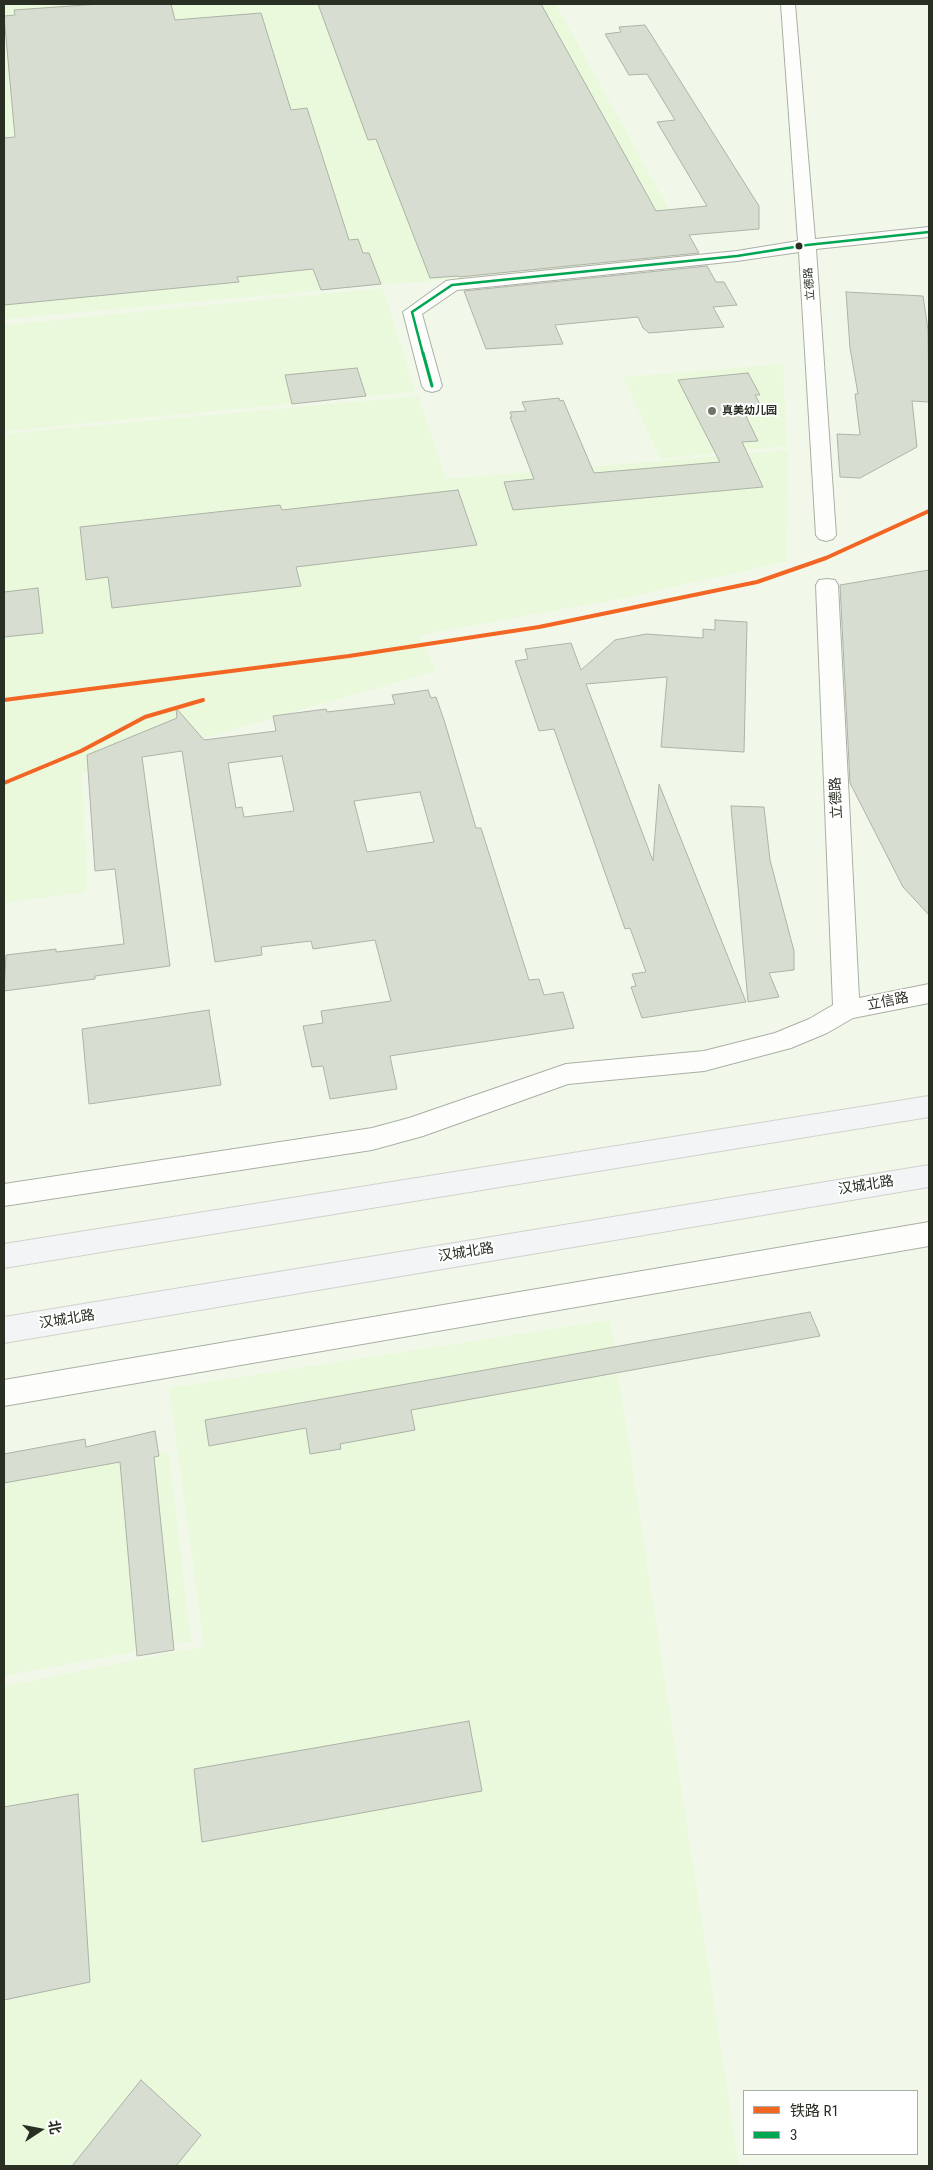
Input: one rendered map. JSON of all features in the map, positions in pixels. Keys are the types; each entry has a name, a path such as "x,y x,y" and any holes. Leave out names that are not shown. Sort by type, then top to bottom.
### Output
{"main road":[{"path":"4,1256 929,1106"},
{"name":"汉城北路","path":"4,1330 929,1176"}],"street":[{"name":"立德路","path":"788,4 807,245 826,535"},
{"path":"432,386 412,312 452,285 737,256 807,245 929,232"},
{"name":"立德路","path":"827,585 846,1010"},
{"name":"立信路","path":"4,1195 372,1139 413,1128 566,1074 593,1070 669,1066 741,1052 781,1041 818,1026 846,1010 929,994"},
{"path":"4,1393 929,1234"}],"shaded area":[{"path":"4,4 556,4 695,257 4,319"},
{"path":"383,288 415,392 4,431 4,325"},
{"name":"真美幼儿园","path":"783,364 787,446 660,459 623,377"},
{"path":"418,396 446,479 788,450 787,561 630,597 419,635 436,671 82,773 87,892 4,903 4,434"},
{"path":"610,1320 739,2166 4,2166 4,1686 204,1646 169,1388"},
{"path":"169,1452 191,1641 4,1676 4,1481"}],"building":[{"path":"99,4 171,4 175,20 261,13 291,110 307,108 349,240 358,239 363,253 369,253 381,284 321,290 313,269 237,277 239,282 4,305 4,138 15,137 4,16 15,15 14,10"},
{"path":"318,4 541,4 656,211 707,206 657,122 675,120 647,74 629,75 605,34 621,32 619,27 645,25 759,206 759,229 689,235 699,253 459,277 430,278 376,139 368,140"},
{"path":"707,266 716,282 724,282 737,305 713,307 724,327 649,333 643,328 638,317 555,325 563,344 486,349 464,291"},
{"path":"846,292 923,296 928,330 929,402 912,401 917,447 860,478 840,477 837,434 860,435 855,394 858,394 850,348"},
{"path":"357,368 366,396 292,404 285,375"},
{"path":"748,373 760,395 755,395 761,406 742,408 758,441 742,442 763,487 513,510 504,482 534,479 510,417 512,417 510,412 526,411 522,402 559,398 560,401 563,400 594,473 720,462 678,380"},
{"path":"458,490 477,545 296,567 301,586 112,608 108,577 86,580 80,527 280,505 282,510"},
{"path":"929,570 929,915 903,887 850,783 840,585"},
{"path":"38,588 43,633 4,637 4,592"},
{"path":"715,620 747,622 744,752 661,747 667,677 586,684 653,861 659,784 746,1002 642,1018 631,987 636,986 632,974 646,972 630,928 625,929 554,729 539,731 515,661 528,659 525,649 571,643 581,670 615,640 646,634 703,638 703,629 715,630"},
{"path":"428,690 431,698 436,697 476,828 481,828 529,980 539,979 544,995 563,992 574,1028 390,1056 397,1089 330,1099 323,1066 312,1067 303,1026 323,1023 321,1011 391,1001 375,940 313,949 311,941 261,947 262,955 215,962 182,751 142,757 170,966 95,976 95,979 4,991 6,955 56,949 56,952 124,944 115,869 95,871 87,755 177,718 176,708 204,740 276,731 273,716 326,709 327,712 395,704 392,695","holes":["282,756 294,811 244,817 242,807 236,808 228,763","420,792 434,842 367,852 354,801"]},
{"path":"731,806 764,807 770,860 794,951 794,970 769,973 779,997 748,1002"},
{"path":"209,1010 221,1085 89,1104 82,1029"},
{"path":"810,1312 820,1336 411,1410 415,1430 340,1444 341,1449 310,1454 306,1428 209,1446 205,1420"},
{"path":"155,1431 159,1456 154,1457 174,1650 137,1656 120,1462 4,1483 4,1454 85,1439 86,1447"},
{"path":"469,1721 482,1791 202,1842 194,1769"},
{"path":"78,1794 90,1982 4,2000 4,1807"},
{"path":"141,2080 201,2135 176,2166 72,2166"}],"rail line":[{"name":"R1","path":"4,700 349,656 539,627 757,582 826,558 929,511"},
{"name":"R1","path":"4,783 81,751 145,717 203,700"}],"transit line":[{"name":"3","path":"432,386 412,312 452,285 737,256 807,245 929,232"}],"place":[{"name":"真美幼儿园","path":"712,411"}]}
